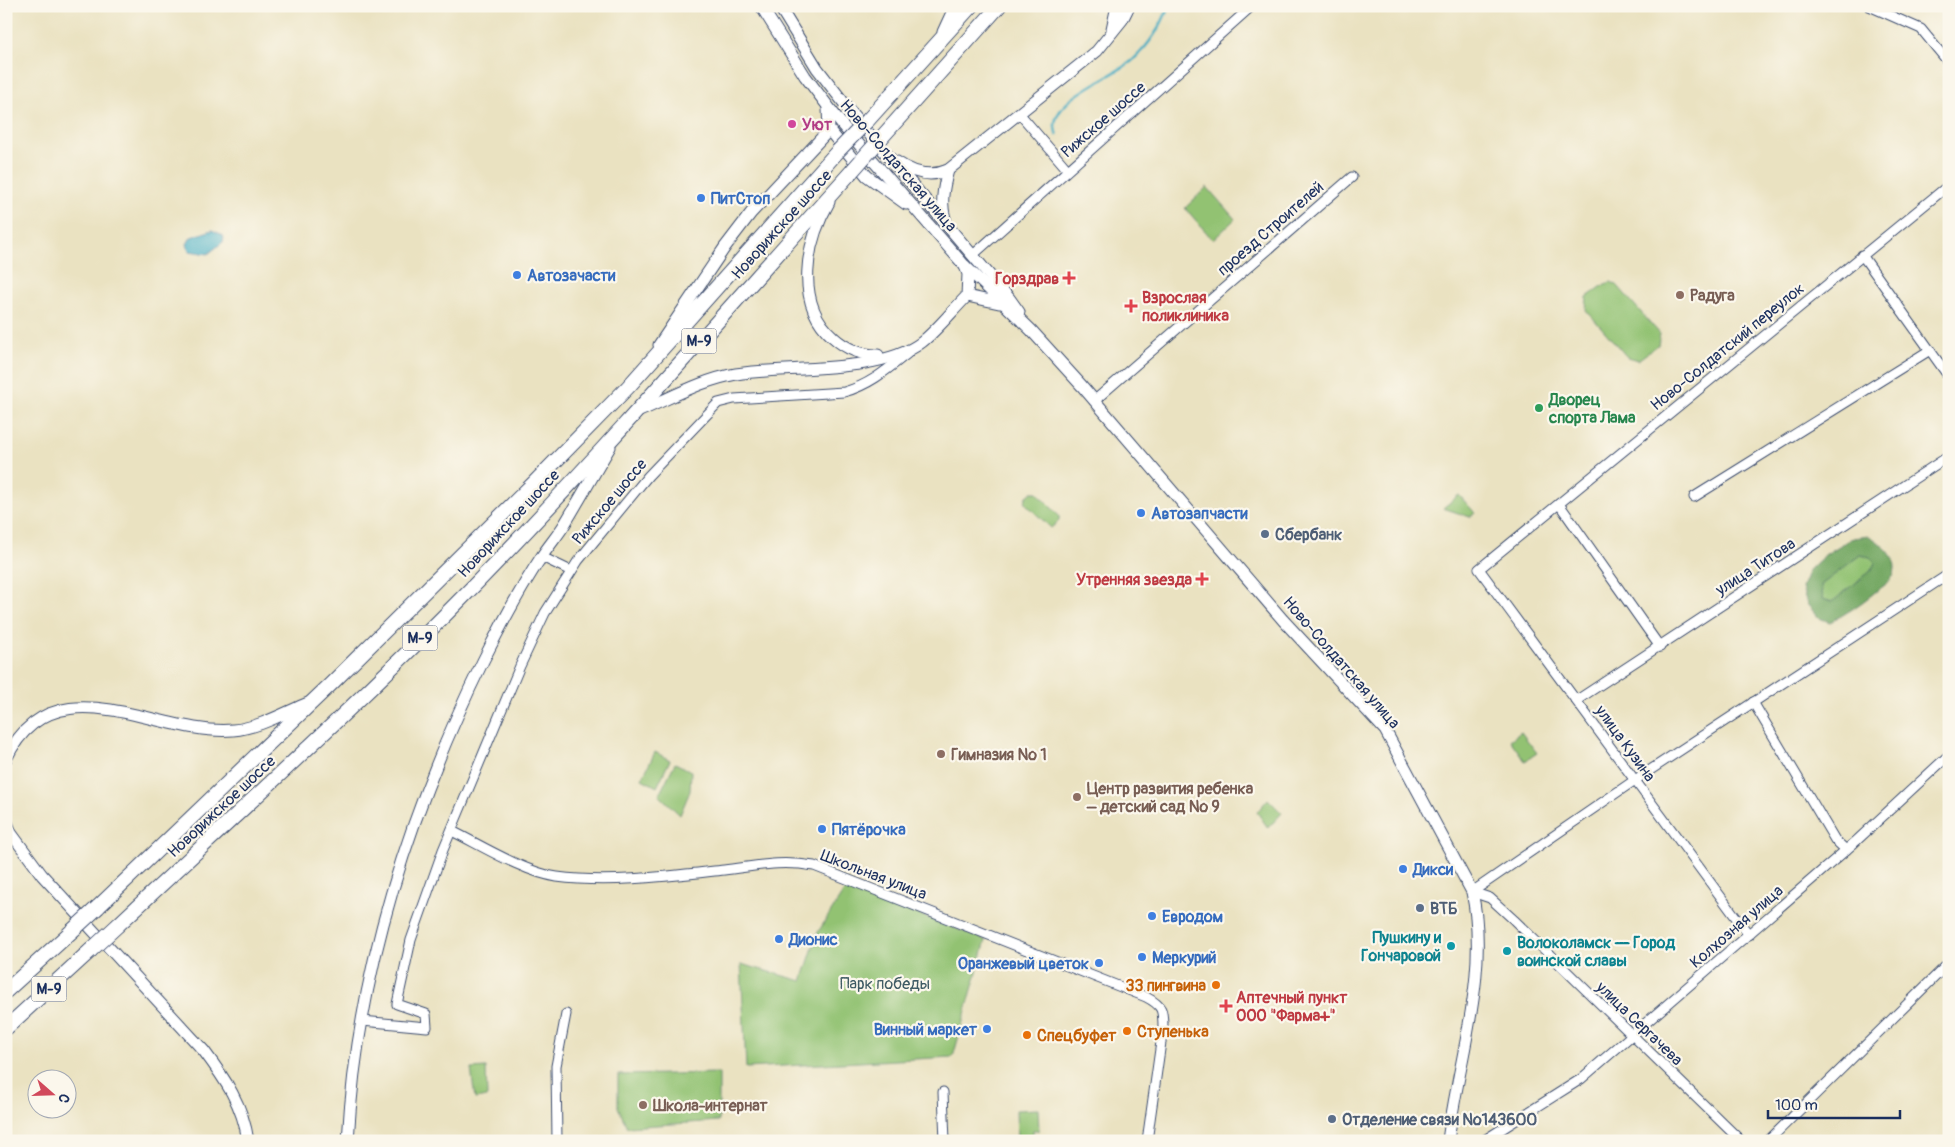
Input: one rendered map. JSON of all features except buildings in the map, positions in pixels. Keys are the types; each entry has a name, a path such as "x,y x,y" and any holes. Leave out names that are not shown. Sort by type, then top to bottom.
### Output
{"highway":[{"name":"Новорижское шоссе","path":"6,991 98,907 313,701 628,387 838,151 931,53 971,6"},
{"name":"Новорижское шоссе","path":"6,1028 331,728 492,567 636,413 999,6"}],"main road":[{"name":"Ново-Солдатская улица","path":"761,6 827,107 964,265 1031,330 1283,620 1385,730 1472,892 1476,911 1477,937 1473,996 1448,1141"},
{"name":"Ново-Солдатская улица","path":"779,6 817,68 889,157 1009,298 1031,330"},
{"path":"931,53 949,22 955,6"},
{"path":"1110,36 1116,18 1117,6"},
{"path":"889,157 918,173 938,174 948,170 1096,51 1122,20 1129,6"},
{"path":"827,107 829,130 867,176 879,187 917,211"},
{"path":"628,387 725,247 772,191 829,130"},
{"path":"948,170 943,191 942,210 948,226"},
{"name":"М-9","path":"838,186 820,217 813,239 808,268 810,300 824,329 841,345 866,355 895,355"},
{"path":"921,342 967,296 968,274 964,265"},
{"path":"967,296 977,296 1002,303"},
{"name":"М-9","path":"636,413 696,385 735,374 846,365 895,355 921,342"},
{"path":"348,1141 354,1066 362,1021 390,898 441,754 483,661 542,557 566,522 621,428"},
{"path":"6,759 13,744 23,731 38,720 61,710 80,707 108,708 205,729 233,730 256,725 313,701"},
{"path":"6,820 11,833 42,874 204,1051 224,1078 245,1120 248,1141"}],"street":[{"name":"Рижское шоссе","path":"973,255 1252,6"},
{"path":"1869,6 1920,29 1949,64"},
{"path":"1019,114 1067,170"},
{"name":"проезд Строителей","path":"1094,401 1352,177"},
{"name":"Ново-Солдатский переулок","path":"1479,569 1949,186"},
{"path":"1862,256 1949,377"},
{"name":"Рижское шоссе","path":"362,1021 427,1027 426,1014 423,1011 399,1006 397,1001 411,940 443,850 544,613 572,571 648,476 708,412 718,404 734,399 844,392 862,387 921,342"},
{"path":"1694,497 1930,350"},
{"name":"улица Титова","path":"1577,700 1949,456"},
{"path":"1559,504 1660,647"},
{"path":"542,557 572,571"},
{"name":"улица Кузина","path":"1479,569 1749,935"},
{"path":"1472,892 1634,780 1949,574"},
{"path":"1753,702 1835,840 1846,850"},
{"name":"Колхозная улица","path":"1484,1141 1581,1079 1846,850 1949,755"},
{"name":"Школьная улица","path":"452,832 516,863 555,876 633,878 724,870 767,862 792,862 814,866 1159,1004 1163,1014 1163,1028 1147,1141"},
{"name":"улица Сергачева","path":"1472,892 1490,898 1741,1141"},
{"path":"1768,1141 1949,963"},
{"path":"557,1141 556,1066 566,1014"},
{"path":"943,1092 945,1141"}],"green space":[{"path":"1207,187 1235,219 1213,240 1185,208"},
{"path":"1611,282 1617,285 1660,334 1658,345 1638,360 1627,357 1586,310 1587,297"},
{"path":"1032,492 1037,492 1059,516 1059,521 1051,528 1025,503 1026,497"},
{"path":"1459,495 1475,513 1470,517 1443,508"},
{"path":"1869,536 1880,543 1893,559 1894,572 1891,579 1885,585 1842,616 1830,622 1819,618 1807,604 1802,587 1809,570 1826,554 1852,538","holes":["1860,555 1870,557 1876,563 1872,570 1832,602 1823,599 1821,585"]},
{"path":"1860,555 1870,557 1876,563 1872,570 1832,602 1823,599 1821,585"},
{"path":"1521,732 1537,753 1525,761 1510,740"},
{"path":"655,752 670,760 657,787 642,779"},
{"path":"675,763 691,771 690,791 680,815 659,795"},
{"path":"1268,799 1282,813 1268,828 1257,812"},
{"name":"Парк победы","path":"847,887 986,940 953,1057 746,1068 741,964 802,981 818,932"},
{"path":"486,1068 487,1097 475,1099 471,1069"},
{"path":"719,1073 719,1121 627,1127 618,1107 618,1075"},
{"path":"1038,1109 1039,1130 1033,1131 1033,1135 1039,1135 1040,1140 1017,1141 1016,1110"}],"water":[{"path":"212,230 221,234 224,238 223,242 208,254 189,251 187,244 191,237"}],"waterway":[{"path":"1057,135 1055,123 1060,111 1082,91 1133,60 1154,35 1169,6"}],"place":[{"name":"Уют","path":"792,124"},
{"name":"ПитСтоп","path":"701,198"},
{"name":"Автозачасти","path":"517,275"},
{"name":"Горздрав","path":"1069,278"},
{"name":"Радуга","path":"1680,295"},
{"name":"Взрослая поликлиника","path":"1131,306"},
{"name":"Дворец спорта Лама","path":"1539,408"},
{"name":"Автозапчасти","path":"1141,513"},
{"name":"Сбербанк","path":"1265,534"},
{"name":"Утренняя звезда","path":"1202,579"},
{"name":"Гимназия № 1","path":"941,754"},
{"name":"Центр развития ребенка – детский сад № 9","path":"1077,797"},
{"name":"Пятёрочка","path":"822,829"},
{"name":"Дикси","path":"1403,869"},
{"name":"ВТБ","path":"1420,908"},
{"name":"Евродом","path":"1152,916"},
{"name":"Дионис","path":"779,939"},
{"name":"Пушкину и Гончаровой","path":"1451,946"},
{"name":"Волоколамск — Город воинской славы","path":"1507,951"},
{"name":"Меркурий","path":"1142,957"},
{"name":"Оранжевый цветок","path":"1099,963"},
{"name":"33 пингвина","path":"1216,985"},
{"name":"Аптечный пункт ООО \"Фарма+\"","path":"1226,1006"},
{"name":"Винный маркет","path":"987,1029"},
{"name":"Ступенька","path":"1127,1031"},
{"name":"Спецбуфет","path":"1027,1035"},
{"name":"Школа-интернат","path":"643,1105"},
{"name":"Отделение связи №143600","path":"1332,1119"}]}
